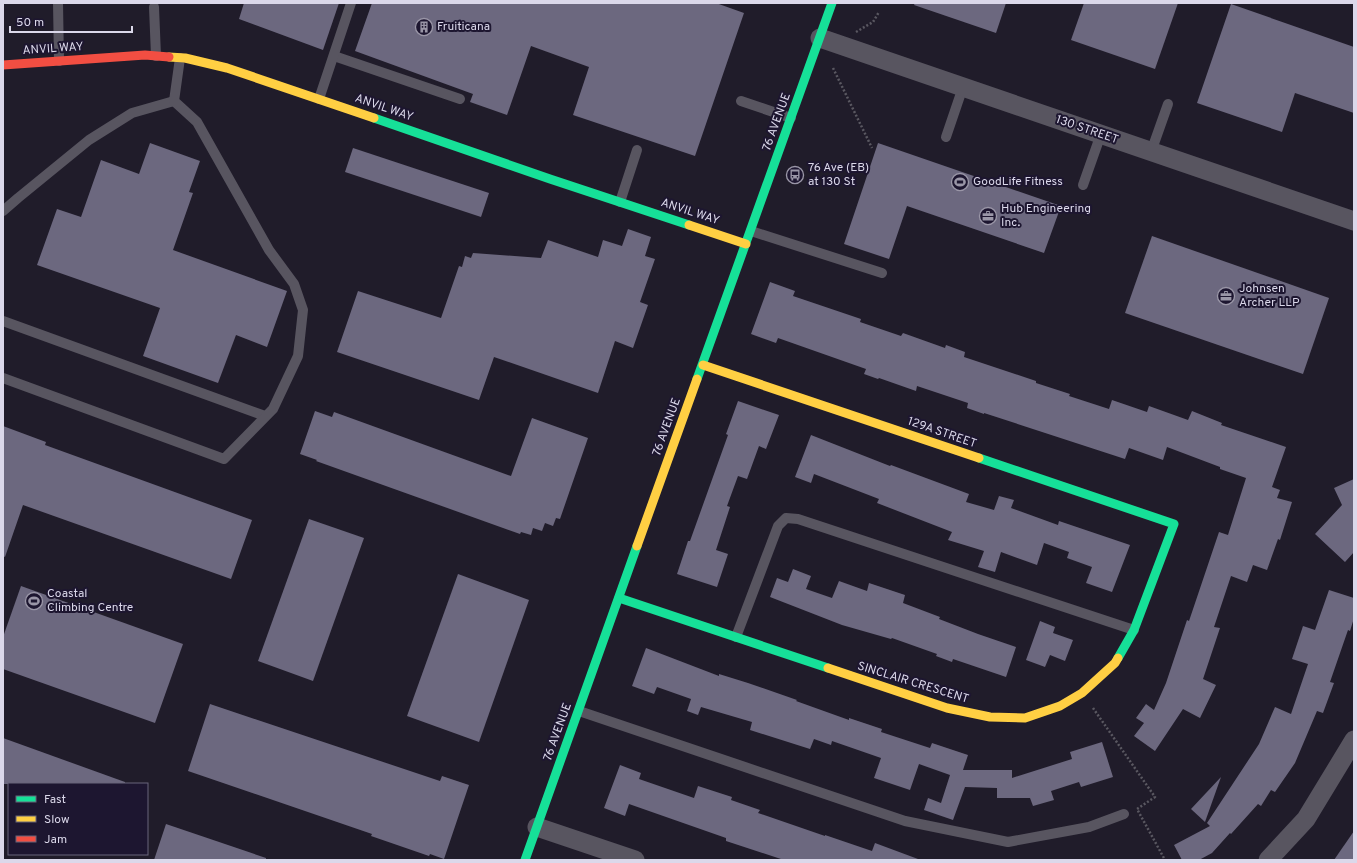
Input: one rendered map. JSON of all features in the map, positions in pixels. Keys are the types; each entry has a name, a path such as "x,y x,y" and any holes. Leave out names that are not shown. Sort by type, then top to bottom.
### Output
{"street":[{"name":"76 AVENUE","path":"525,860 832,3"},
{"name":"130 STREET","path":"820,38 1354,221"},
{"name":"ANVIL WAY","path":"3,65 145,55 204,62 227,68 550,179 746,244"},
{"name":"129A STREET","path":"703,364 1174,524"},
{"name":"SINCLAIR CRESCENT","path":"619,598 948,708 990,717 1026,718 1060,706 1082,693 1115,663 1134,630 1174,524"},
{"path":"1268,860 1306,820 1354,740"},
{"path":"537,827 635,860"}],"lane":[{"path":"58,3 59,61"},
{"path":"319,99 351,3"},
{"path":"152,4 156,56"},
{"path":"334,56 460,99"},
{"path":"174,101 180,58"},
{"path":"946,138 963,87"},
{"path":"3,211 89,140 132,113 174,101"},
{"path":"3,378 224,459 273,408 298,356 303,310 294,284 269,250 197,122 174,101"},
{"path":"741,101 791,118"},
{"path":"1151,152 1168,104"},
{"path":"1083,185 1101,134"},
{"path":"620,202 637,150"},
{"path":"750,231 882,273"},
{"path":"3,321 265,416"},
{"path":"736,637 778,526 786,518 798,518 1134,630"},
{"path":"579,711 905,821 1008,842 1089,827 1124,814"}],"path":[{"path":"855,32 873,22 879,12"},
{"path":"833,68 872,148"},
{"path":"1090,704 1155,797 1137,809 1165,860"}],"building":[{"path":"244,3 339,3 323,50 239,19"},
{"path":"372,3 716,3 744,13 695,156 573,115 589,67 531,46 507,115 470,102 473,94 355,51"},
{"path":"915,3 1006,3 996,33 914,5"},
{"path":"1084,3 1178,3 1155,69 1071,40"},
{"path":"1231,4 1354,47 1354,113 1295,93 1282,132 1197,103"},
{"path":"150,143 200,161 189,192 193,193 173,250 287,291 267,347 236,335 218,383 143,356 160,308 37,265 57,209 81,217 101,160 139,174"},
{"path":"878,143 1061,206 1044,253 907,206 889,259 844,244"},
{"path":"353,148 489,193 481,217 345,172"},
{"path":"628,229 651,237 645,256 655,259 640,302 648,305 633,348 615,341 598,393 494,357 479,400 337,352 358,291 441,318 459,266 462,267 465,256 471,258 473,253 541,258 548,240 598,257 603,240 622,246"},
{"path":"1152,236 1329,298 1303,374 1125,313"},
{"path":"770,282 795,291 793,296 861,319 860,322 901,336 903,333 945,348 946,345 965,352 964,357 1036,381 1036,383 1070,394 1069,396 1109,409 1112,400 1147,412 1149,406 1188,420 1192,411 1222,423 1221,425 1286,447 1272,487 1280,490 1277,498 1292,502 1280,540 1278,539 1267,570 1253,565 1247,582 1231,576 1214,627 1220,628 1203,679 1216,685 1200,718 1183,709 1155,751 1134,736 1144,723 1136,718 1146,704 1154,710 1166,683 1219,532 1228,535 1246,478 1167,447 1163,460 1129,448 1125,459 984,414 967,408 968,403 917,386 916,391 879,378 878,379 864,374 866,369 778,338 776,343 751,334"},
{"path":"738,401 779,415 766,449 759,446 747,479 738,476 727,506 730,507 716,550 728,554 717,587 677,574 728,435 726,434"},
{"path":"315,411 332,417 334,412 511,476 532,418 588,438 560,519 556,518 553,526 545,523 542,531 533,528 531,535 521,532 520,534 300,454"},
{"path":"3,426 46,442 45,445 252,520 231,579 23,505 5,557 3,556"},
{"path":"811,435 890,466 891,465 969,494 966,502 994,510 999,496 1014,500 1011,508 1058,525 1059,521 1130,545 1112,592 1086,583 1092,567 1067,558 1069,552 1044,543 1037,565 1001,552 995,572 978,567 984,551 948,540 952,532 877,503 879,499 814,474 811,483 795,477"},
{"path":"1354,479 1354,552 1345,562 1315,534 1342,505 1334,488"},
{"path":"309,519 364,538 313,681 258,661"},
{"path":"793,569 811,576 806,589 832,598 839,581 867,591 869,583 905,595 903,603 940,617 939,619 1016,647 1006,677 953,659 952,662 936,656 937,654 892,638 891,639 842,625 770,597 777,578 788,582"},
{"path":"458,574 529,600 479,742 407,716"},
{"path":"21,586 183,644 155,723 3,669 3,637"},
{"path":"1329,590 1354,598 1354,618 1350,631 1348,630 1330,682 1334,683 1323,713 1317,711 1295,763 1275,792 1271,790 1261,806 1258,804 1212,853 1199,860 1182,860 1174,845 1210,826 1207,823 1259,744 1275,707 1291,714 1308,664 1292,659 1303,626 1315,630"},
{"path":"1040,621 1055,627 1053,633 1073,640 1065,661 1050,655 1045,667 1026,660"},
{"path":"646,648 719,676 719,674 748,683 849,720 849,718 882,729 881,732 930,748 932,743 968,755 963,770 1012,770 1012,778 1072,759 1070,752 1102,742 1113,777 1081,787 1079,782 1051,791 1054,800 1033,806 1030,798 997,798 997,788 965,787 953,820 924,810 928,798 941,803 950,775 919,764 910,790 874,778 881,758 832,741 831,745 814,739 810,749 750,730 752,722 701,707 698,715 687,711 691,699 657,687 654,694 632,686"},
{"path":"210,704 440,781 442,776 469,785 444,859 430,854 429,856 371,836 372,834 188,771"},
{"path":"3,738 125,782 125,783 3,784"},
{"path":"620,765 641,773 639,779 694,798 698,786 732,797 731,800 760,810 758,813 825,836 872,851 875,843 918,860 784,860 726,841 726,838 629,804 625,816 604,808"},
{"path":"1221,777 1205,822 1191,809"},
{"path":"166,824 266,858 266,860 154,860"},
{"path":"1354,831 1354,860 1334,860"}],"traffic: fast":[{"path":"697,379 832,3"},
{"path":"374,118 689,225"},
{"path":"979,458 1174,524 1134,630 1118,658"},
{"path":"525,860 637,546"},
{"path":"619,598 828,668"}],"traffic: slow":[{"path":"169,57 185,58 227,68 374,118"},
{"path":"689,225 746,244"},
{"path":"703,365 979,458"},
{"path":"637,546 697,379"},
{"path":"828,668 947,708 990,717 1025,718 1060,706 1082,693 1115,663 1118,658"}],"traffic: jam":[{"path":"3,65 145,55 169,57"}],"place":[{"name":"Fruiticana","path":"424,27"},
{"name":"76 Ave (EB) at 130 St","path":"795,175"},
{"name":"GoodLife Fitness","path":"960,182"},
{"name":"Hub Engineering Inc.","path":"988,216"},
{"name":"Johnsen Archer LLP","path":"1226,296"},
{"name":"Coastal Climbing Centre","path":"34,601"}]}
